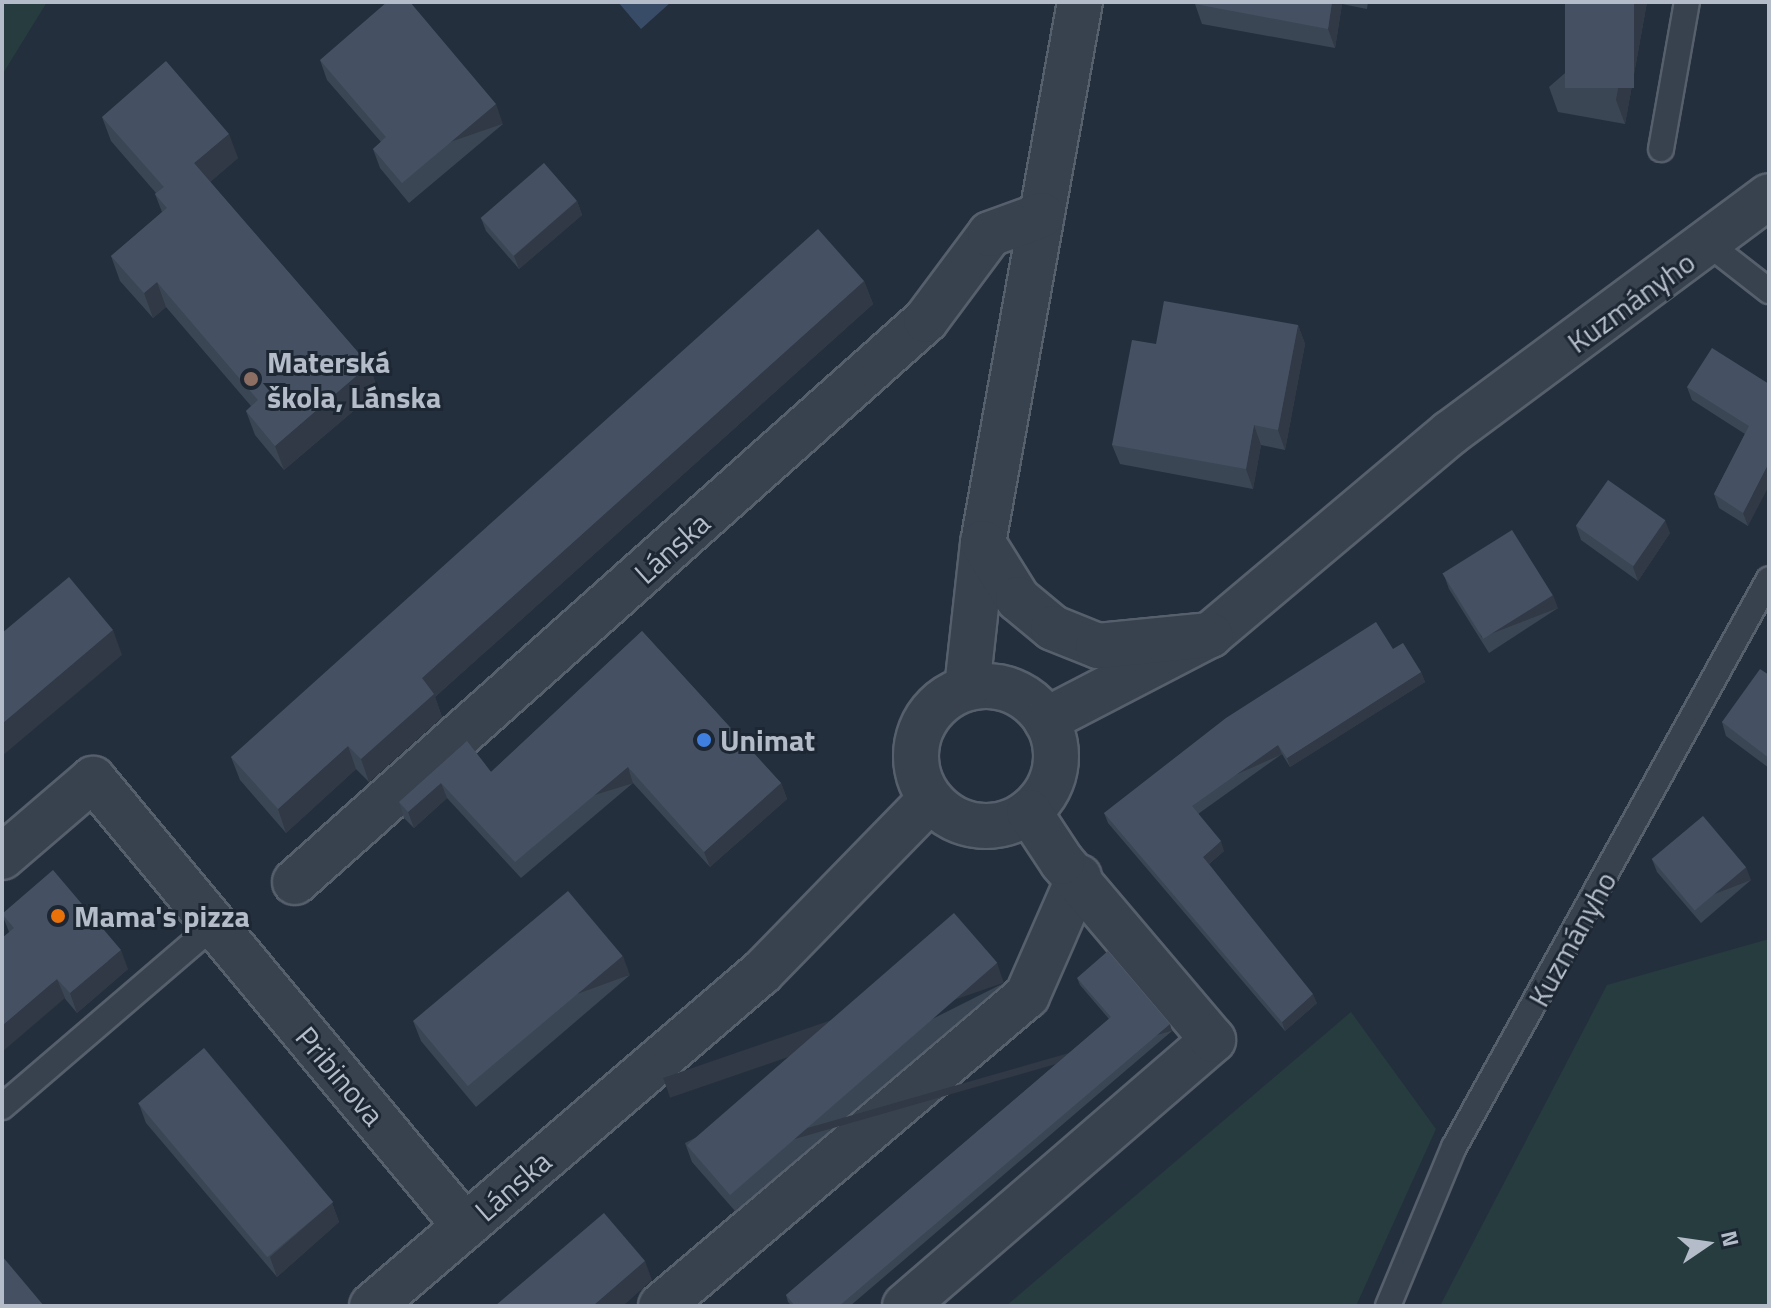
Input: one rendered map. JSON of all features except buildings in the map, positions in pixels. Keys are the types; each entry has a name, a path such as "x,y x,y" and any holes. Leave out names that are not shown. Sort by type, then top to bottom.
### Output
{"street":[{"path":"967,688 983,543 1080,2"},
{"name":"Kuzmányho","path":"1046,720 1210,635 1450,433 1710,245 1769,196"},
{"name":"Lánska","path":"295,882 926,320 990,234 1042,215"},
{"path":"983,543 1018,599 1053,628 1098,646 1210,635"},
{"path":"967,688 1012,691 1046,720 1056,764 1029,812 977,827 930,800 916,769 919,734 937,705 967,688"},
{"name":"Pribinova","path":"2,857 93,779 465,1226"},
{"name":"Lánska","path":"372,1306 762,972 930,800"},
{"path":"905,1306 1213,1040 1029,812"},
{"path":"661,1306 1027,996 1079,877"}],"lane":[{"path":"1661,149 1687,2"},
{"name":"Kuzmányho","path":"1710,245 1769,291"},
{"name":"Kuzmányho","path":"1388,1306 1454,1147 1769,579"},
{"path":"2,1107 214,925"}],"green space":[{"path":"2,2 47,2 2,75"},
{"path":"1769,939 1769,1306 1440,1306 1607,985"},
{"path":"1351,1012 1436,1129 1356,1306 1006,1306"}],"water":[{"path":"618,2 671,2 641,29"}],"place":[{"name":"Materská škola, Lánska","path":"251,379"},
{"name":"Unimat","path":"704,740"},
{"name":"Mama's pizza","path":"58,916"}]}
